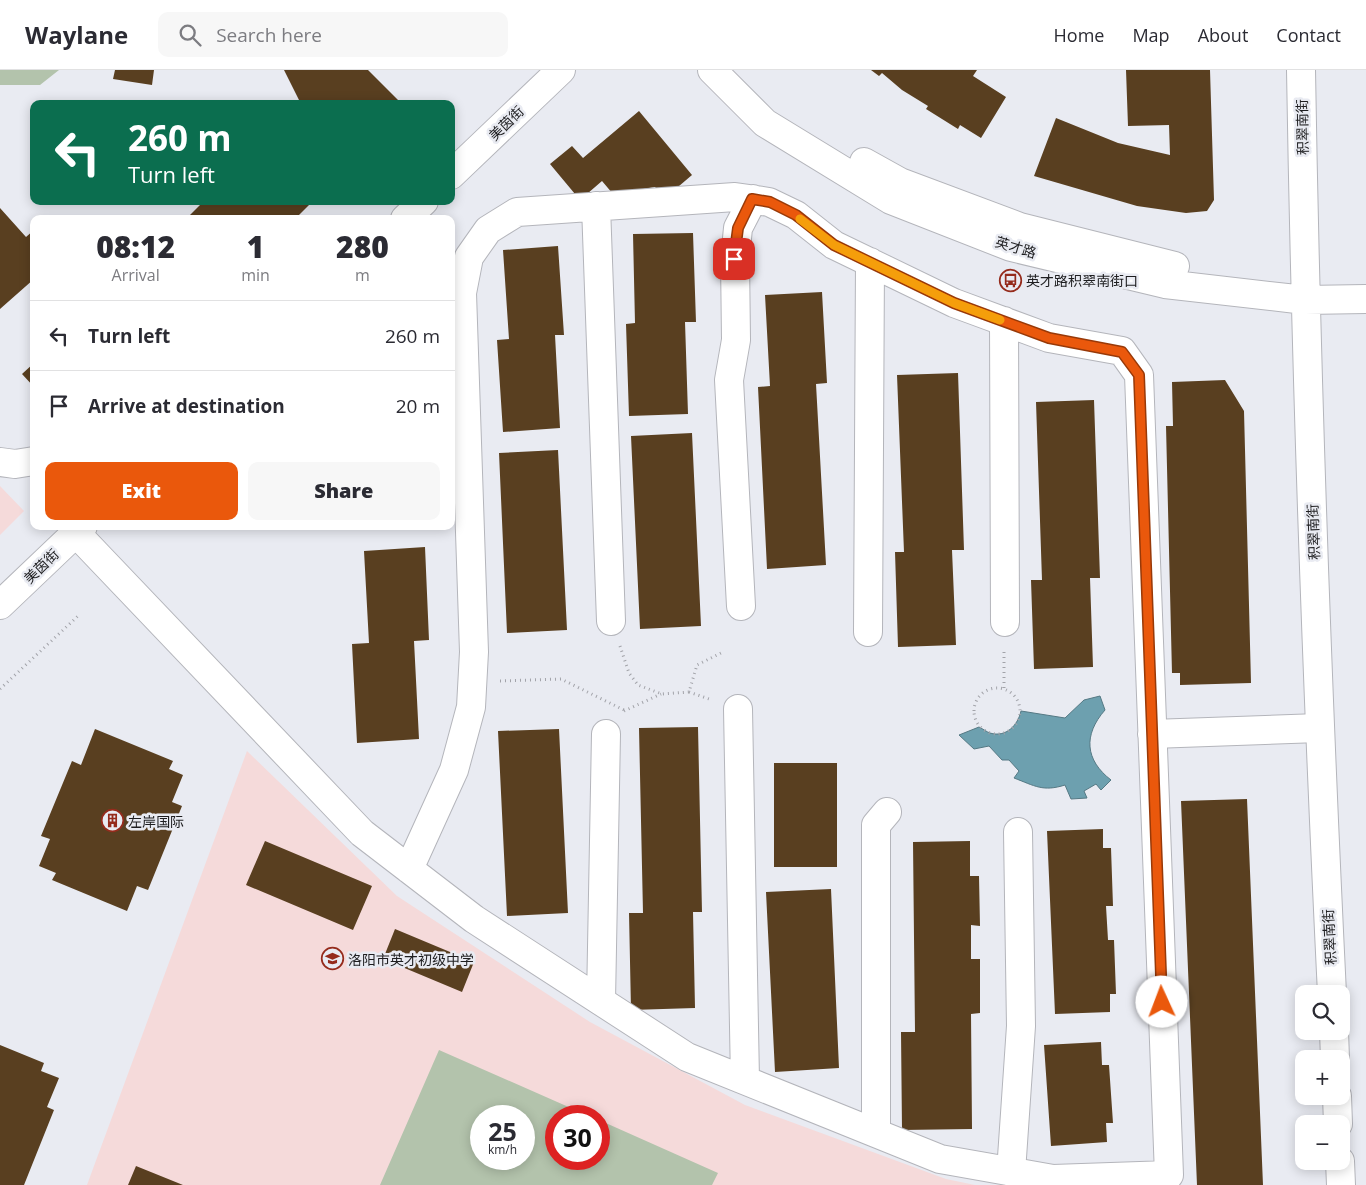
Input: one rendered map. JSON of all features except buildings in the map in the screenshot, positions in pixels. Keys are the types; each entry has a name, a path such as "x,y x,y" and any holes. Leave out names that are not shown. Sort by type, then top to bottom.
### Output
{"street":[{"name":"美茵街","path":"455,171 561,70"},
{"name":"英才路","path":"712,70 765,123 891,200 1011,247 1165,284 1305,291 1366,280"},
{"name":"英才路","path":"734,70 776,111 900,182 1020,227 1167,265 1305,291 1366,299"},
{"name":"积翠南街","path":"1301,70 1305,291 1319,728 1332,985"},
{"path":"80,530 362,833 474,919 687,1057 940,1159 1053,1179 1169,1175 1139,375 1122,352 1049,338 954,303 834,245 796,215 770,202 735,196 517,212 488,230 470,257 462,294 474,652 471,707 454,770 409,869"},
{"path":"741,606 729,380 736,340 734,259 738,228 752,199"},
{"path":"409,215 420,205"},
{"path":"596,206 611,621"},
{"path":"868,632 870,262"},
{"path":"1004,322 1005,622"},
{"path":"0,462 15,464 30,462"},
{"name":"美茵街","path":"0,605 80,530"},
{"path":"738,709 745,1080"},
{"path":"1152,734 1319,728"},
{"path":"601,1001 606,734"},
{"path":"876,1133 876,825 887,812"},
{"path":"1011,1172 1021,1026 1018,832"},
{"path":"1340,1170 1341,1185"}],"path":[{"path":"0,689 78,616"},
{"path":"611,621 629,673 638,685 662,694"},
{"path":"1004,688 1005,622"},
{"path":"606,734 624,710 662,694 689,692 698,665 722,652"},
{"path":"472,682 561,678 624,710"},
{"path":"988,688 1004,688 1016,696 1020,711 1019,718 1012,729 1003,734 990,733 979,727 973,713 977,698 988,688"}],"shaded area":[{"path":"0,486 24,511 0,535"},
{"name":"洛阳市英才初级中学","path":"247,751 397,896 590,1022 745,1105 946,1179 975,1185 87,1185"}],"green space":[{"path":"0,70 59,70 40,85 0,85"},
{"path":"439,1050 564,1105 545,1105 545,1170 610,1170 610,1125 718,1173 712,1185 380,1185"}],"water":[{"path":"1100,696 1105,710 1093,729 1090,747 1096,764 1111,780 1101,790 1096,784 1084,791 1087,798 1071,799 1065,785 1045,788 1014,778 1019,771 1009,760 1002,760 989,746 974,749 959,735 979,727 989,733 1001,734 1014,725 1021,711 1065,718 1084,700"}],"slow traffic":[{"path":"800,219 834,245 954,303 1000,320"}],"place":[{"name":"英才路积翠南街口","path":"1010,280"},
{"name":"左岸国际","path":"112,821"},
{"name":"洛阳市英才初级中学","path":"332,959"}],"route":[{"path":"734,259 738,228 752,199 770,202 796,215 834,245 954,303 1049,338 1122,352 1139,375 1162,1002"}]}
